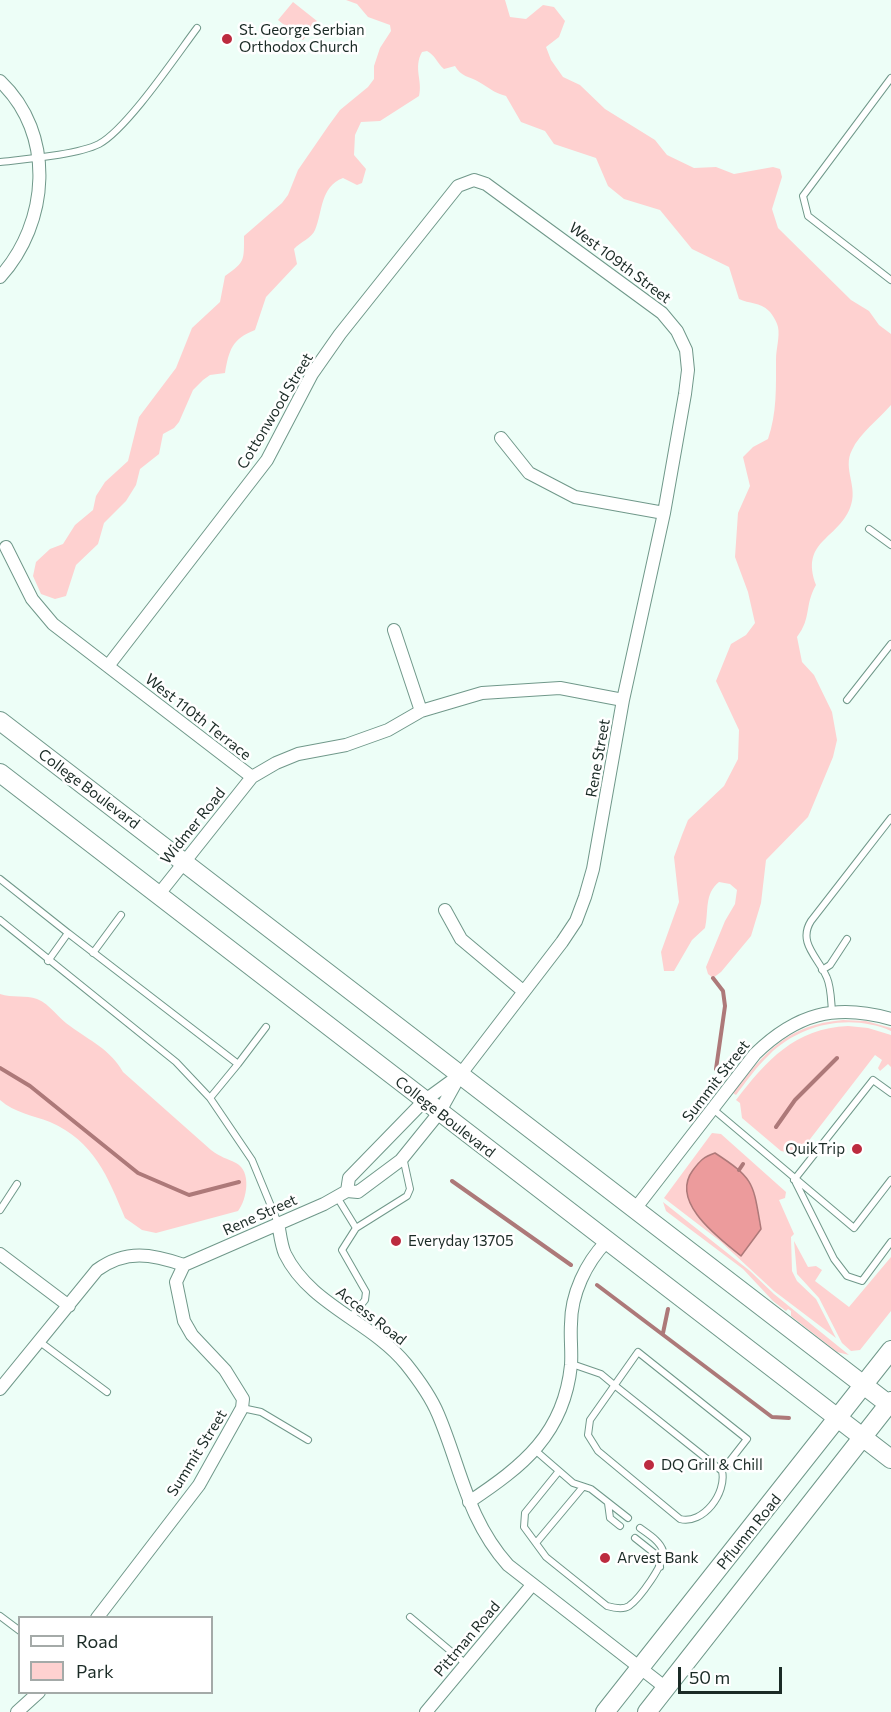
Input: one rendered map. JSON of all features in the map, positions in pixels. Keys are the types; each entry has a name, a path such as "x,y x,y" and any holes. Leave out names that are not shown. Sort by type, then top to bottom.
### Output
{"main road":[{"name":"College Boulevard","path":"0,721 890,1404"},
{"name":"College Boulevard","path":"0,773 606,1242 891,1459"},
{"name":"Pflumm Road","path":"605,1712 891,1350"},
{"name":"Pflumm Road","path":"647,1712 890,1404"}],"street":[{"path":"0,81 14,97 30,125 39,157 37,206 30,231 19,253 0,277"},
{"name":"West 109th Street","path":"474,180 486,184 534,217 662,313 677,331 686,350 688,370 663,513"},
{"name":"Cottonwood Street","path":"108,666 267,460 312,374 340,334 458,186 474,180"},
{"path":"501,438 529,473 575,497 663,513"},
{"name":"Rene Street","path":"184,1265 341,1194 358,1192 403,1157 439,1113 460,1075 576,921 593,869 623,700 663,513"},
{"name":"West 110th Terrace","path":"6,547 32,599 53,624 252,777 298,754 346,745 388,730 421,711 482,693 532,688 561,688 623,700"},
{"path":"394,630 421,711"},
{"name":"Widmer Road","path":"159,894 252,777"},
{"path":"445,910 461,939 524,991"},
{"name":"Summit Street","path":"635,1209 755,1054 773,1036 794,1023 832,1011 848,1011 891,1019"},
{"name":"Rene Street","path":"341,1194 349,1178 424,1101 460,1075"},
{"name":"Access Road","path":"278,1223 284,1252 295,1270 309,1286 403,1361 423,1386 438,1413 469,1502 490,1545 508,1565 666,1688"},
{"path":"469,1502 513,1473 536,1451 562,1406 571,1364 573,1304 582,1276 606,1242"},
{"path":"0,1254 69,1306"},
{"path":"0,1389 97,1270 117,1258 141,1254 184,1265"},
{"name":"Summit Street","path":"98,1616 199,1485 242,1408 243,1399 225,1370 192,1335 184,1321 178,1302 176,1282 184,1265"},
{"name":"Pittman Road","path":"426,1712 532,1584"},
{"path":"17,1712 37,1694"}],"lane":[{"path":"0,162 89,147 107,139 127,119 197,28"},
{"path":"890,80 803,196 808,216 891,280"},
{"path":"869,529 891,545"},
{"path":"847,700 891,644"},
{"path":"832,1011 827,978 807,944 808,926 891,818"},
{"path":"0,879 237,1064"},
{"path":"93,953 122,915"},
{"path":"0,920 176,1062 210,1098 252,1160 278,1223"},
{"path":"48,961 68,933"},
{"path":"822,970 830,965 847,939"},
{"path":"210,1098 266,1027"},
{"path":"794,1180 873,1080 891,1093"},
{"path":"713,1108 794,1180 854,1228 891,1180"},
{"path":"350,1318 365,1300 366,1292 342,1250 356,1228 407,1196 410,1190 403,1157"},
{"path":"794,1180 834,1259 848,1276 862,1281 891,1242"},
{"path":"0,1210 17,1184"},
{"path":"341,1194 356,1228"},
{"path":"40,1342 107,1392"},
{"path":"638,1352 747,1439 722,1471 723,1487 700,1516 687,1521 680,1519 592,1443 588,1435 590,1420 613,1384 638,1352"},
{"path":"571,1364 600,1374 722,1471"},
{"path":"242,1408 261,1412 308,1440"},
{"path":"536,1451 582,1488 591,1489 627,1518"},
{"path":"559,1471 525,1513 524,1527 546,1557 607,1606 618,1609 629,1606 660,1567 663,1551 660,1544 640,1528"},
{"path":"536,1544 582,1488"},
{"path":"608,1503 610,1518 620,1526"},
{"path":"634,1538 654,1553 660,1567"},
{"path":"0,1616 18,1630"},
{"path":"410,1617 466,1664"}],"green space":[{"path":"346,0 505,0 510,17 526,19 543,5 554,7 565,21 559,37 546,47 551,60 563,77 580,85 605,109 655,140 667,155 694,168 716,167 734,174 773,167 780,169 782,177 772,209 778,228 851,300 869,311 879,325 891,334 891,405 864,432 849,457 853,493 850,508 844,519 816,550 812,570 816,585 812,592 805,623 797,637 802,662 814,675 832,712 837,740 833,757 808,817 766,860 761,903 751,936 721,972 713,978 708,974 706,967 725,921 735,904 737,890 730,884 719,882 714,887 709,897 705,928 692,940 674,971 664,971 661,952 679,902 674,857 682,835 688,820 724,786 738,759 739,730 716,681 731,644 746,635 755,623 748,592 735,557 738,513 750,486 743,457 753,447 768,439 773,419 778,327 766,308 739,299 729,267 692,249 660,210 624,199 608,186 596,158 554,144 545,131 521,122 506,96 463,74 455,66 444,69 430,53 422,52 418,64 419,96 380,121 361,122 355,135 354,155 366,169 362,183 357,185 343,178 330,187 323,200 315,230 294,249 297,264 266,297 255,330 236,341 228,358 225,373 210,375 193,390 179,422 163,434 159,454 140,469 136,485 126,501 104,523 98,544 76,565 66,596 55,599 41,594 33,576 36,562 50,549 63,544 75,525 93,510 96,496 105,482 128,461 139,417 176,368 192,328 220,302 225,276 242,260 244,236 282,203 288,195 298,170 340,110 368,87 374,79 374,66 380,48 391,31 390,25 368,17 357,4"},
{"path":"293,2 317,21 303,40 278,20"},
{"path":"0,994 33,998 46,1004 66,1023 106,1051 123,1072 211,1150 241,1167 246,1179 246,1193 238,1211 156,1233 142,1230 125,1218 98,1162 78,1139 50,1122 18,1111 0,1100"},
{"path":"843,1020 866,1021 891,1028 891,1031 859,1023 826,1025 810,1029 781,1044 760,1064 736,1095 733,1093 768,1053 792,1034 824,1023"},
{"path":"848,1026 868,1028 891,1035 891,1067 888,1064 880,1071 878,1068 882,1060 875,1055 804,1147 801,1145 792,1153 781,1151 742,1118 740,1103 736,1100 759,1072 783,1049 812,1033"},
{"path":"712,1133 721,1134 786,1192 785,1198 779,1200 794,1234 791,1237 792,1271 797,1281 816,1299 836,1338 774,1291 720,1241 664,1198"},
{"path":"663,1202 750,1271 774,1294 849,1355 837,1352 791,1316 791,1311 788,1309 786,1311 773,1301 743,1269 666,1211"},
{"path":"794,1241 808,1267 816,1266 822,1270 815,1281 849,1307 891,1257 891,1311 860,1350 851,1351 842,1343 819,1298 797,1274"}],"shaded area":[{"path":"715,1153 745,1176 756,1201 761,1229 741,1256 700,1218 687,1194 687,1182 693,1170 707,1156"}],"waterway":[{"path":"713,978 723,991 725,1006 716,1069"},
{"path":"776,1127 795,1100 837,1058"},
{"path":"0,1068 30,1086 138,1173 189,1195 239,1182"},
{"path":"739,1170 743,1164"},
{"path":"452,1181 571,1265"},
{"path":"597,1285 772,1417 789,1418"},
{"path":"663,1333 668,1309"}],"place":[{"name":"St. George Serbian Orthodox Church","path":"227,39"},
{"name":"QuikTrip","path":"857,1149"},
{"name":"Everyday 13705","path":"396,1241"},
{"name":"DQ Grill & Chill","path":"649,1465"},
{"name":"Arvest Bank","path":"605,1558"}]}
